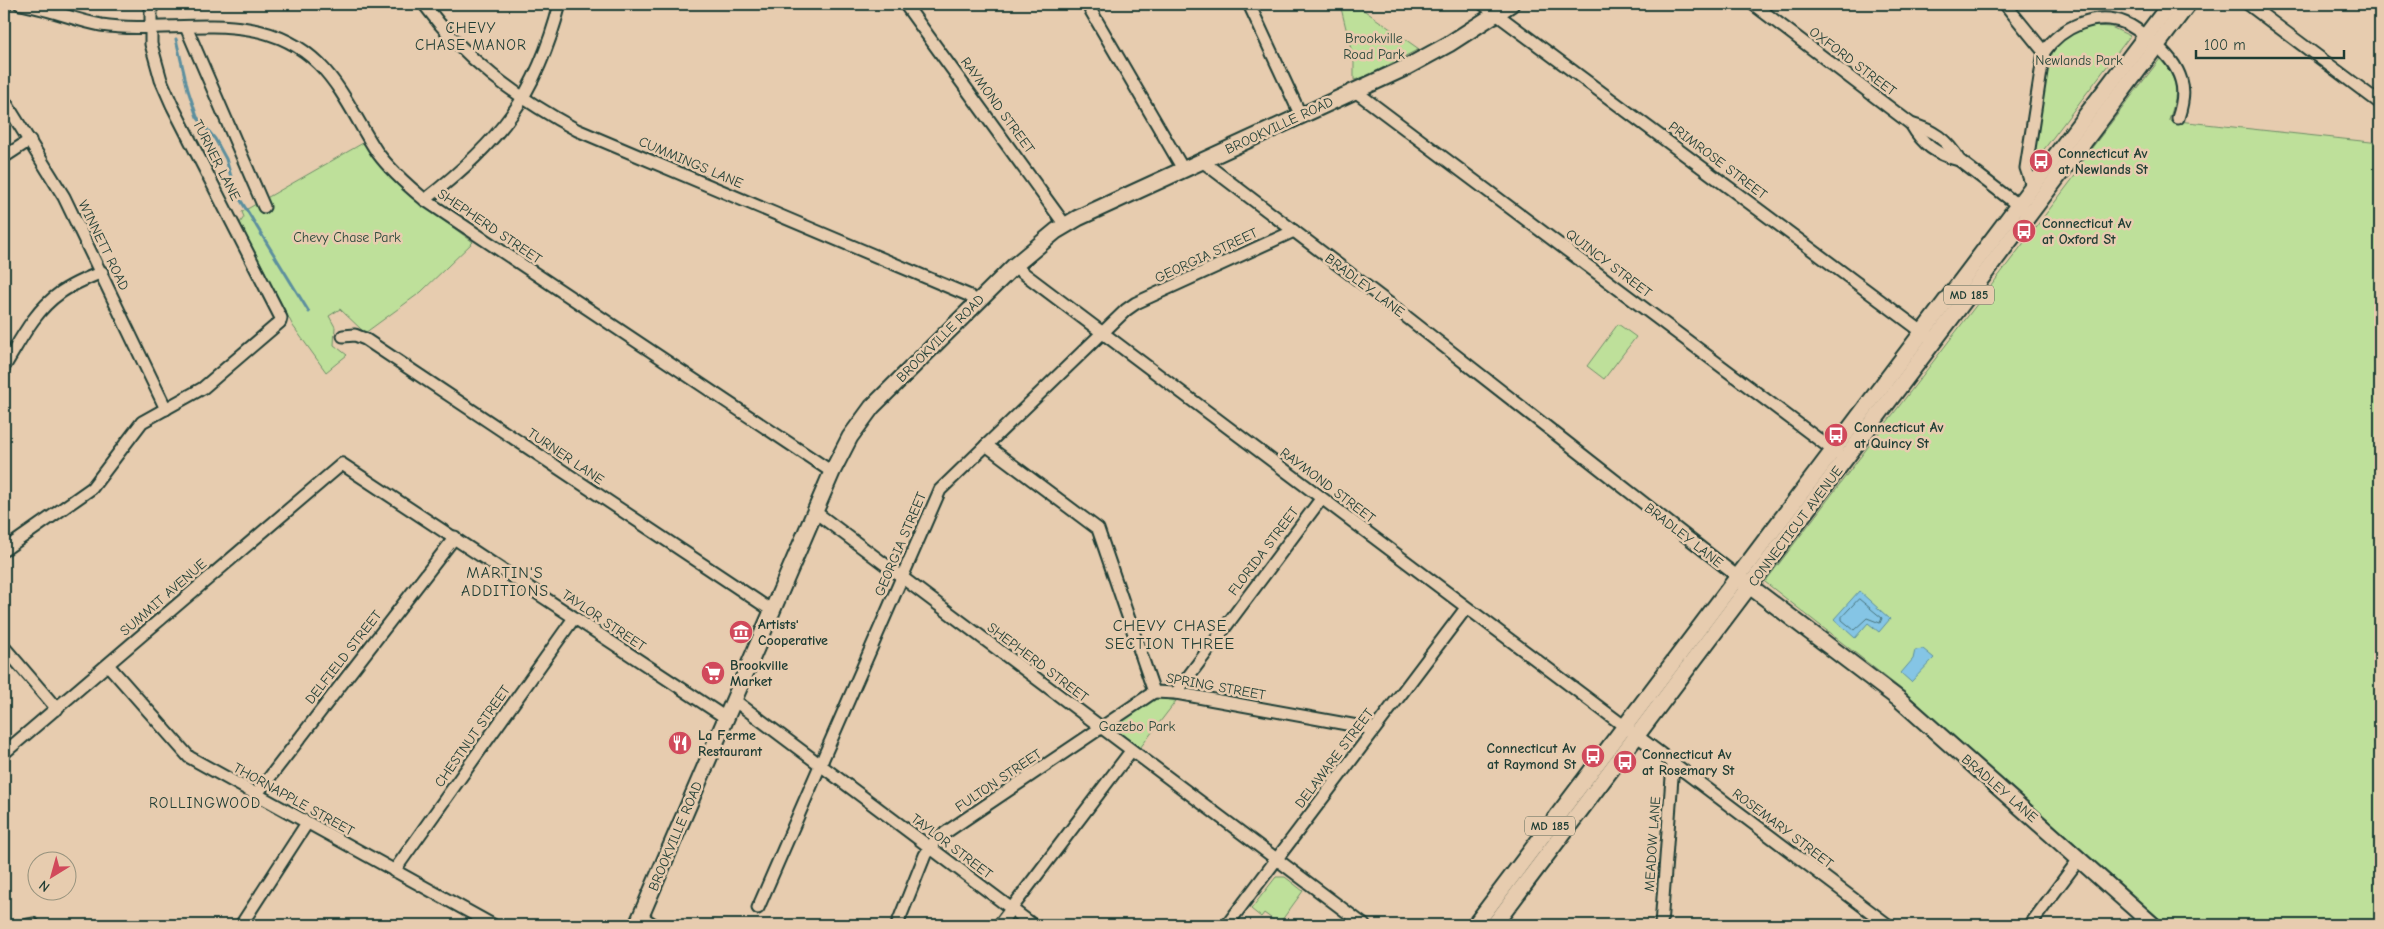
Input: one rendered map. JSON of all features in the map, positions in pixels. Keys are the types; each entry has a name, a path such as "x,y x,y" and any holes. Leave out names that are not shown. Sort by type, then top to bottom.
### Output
{"main road":[{"name":"BROOKVILLE ROAD","path":"638,921 832,472 850,437 872,407 976,301 1038,244 1065,225 1430,55 1511,4"},
{"name":"CONNECTICUT AVENUE","path":"1475,925 1630,732 1744,582 2151,40 2170,4"},
{"name":"CONNECTICUT AVENUE","path":"2024,210 2032,186 2151,40 2188,4"},
{"name":"BRADLEY LANE","path":"1744,582 1900,700 2154,925"},
{"name":"CONNECTICUT AVENUE","path":"1494,925 1630,732"}],"street":[{"name":"SHEPHERD STREET","path":"20,4 42,7 100,24 186,27 228,26 254,30 279,37 308,54 329,76 378,153 425,200 832,472"},
{"name":"TURNER LANE","path":"151,4 151,44 161,80 281,318 280,322 220,376 204,388 166,409"},
{"name":"CUMMINGS LANE","path":"424,4 438,24 480,67 522,98 577,130 959,292 976,301"},
{"path":"425,200 479,155 498,134 522,98 543,58 560,4"},
{"name":"RAYMOND STREET","path":"906,4 1065,225"},
{"path":"1087,4 1183,169"},
{"path":"1249,4 1301,116"},
{"name":"PRIMROSE STREET","path":"1484,4 1928,336"},
{"name":"OXFORD STREET","path":"1753,4 1911,124 1918,135 1935,152 1959,160 2024,210"},
{"path":"2005,4 2044,52"},
{"path":"2248,4 2380,103"},
{"path":"2032,186 2026,168 2044,52 2062,32 2095,19 2124,23 2151,40 2173,63 2182,81 2183,99 2178,118"},
{"name":"TURNER LANE","path":"186,27 264,207"},
{"name":"QUINCY STREET","path":"1355,91 1839,455"},
{"name":"WINNETT ROAD","path":"4,100 64,197 102,272 166,409"},
{"path":"4,157 30,140"},
{"name":"BRADLEY LANE","path":"1202,161 1744,582"},
{"name":"GEORGIA STREET","path":"758,908 940,490 1101,334 1136,303 1294,231"},
{"name":"RAYMOND STREET","path":"1014,266 1101,334 1630,732"},
{"path":"4,367 36,315 46,304 62,292 102,272"},
{"name":"TURNER LANE","path":"342,336 355,335 365,339 771,610"},
{"path":"4,550 33,528 88,492 100,479 142,422 166,409"},
{"name":"SPRING STREET","path":"986,445 1098,528 1154,692 1176,693 1374,729"},
{"name":"TAYLOR STREET","path":"342,464 726,718"},
{"name":"SUMMIT AVENUE","path":"4,753 342,464"},
{"name":"FLORIDA STREET","path":"1176,693 1321,499"},
{"name":"SHEPHERD STREET","path":"814,512 1364,925"},
{"name":"DELFIELD STREET","path":"256,795 455,537"},
{"name":"DELAWARE STREET","path":"1227,925 1466,608"},
{"name":"CHESTNUT STREET","path":"394,871 574,618"},
{"path":"4,647 57,709"},
{"name":"THORNAPPLE STREET","path":"108,664 189,757 494,925"},
{"name":"FULTON STREET","path":"897,925 930,848 936,840 1154,692"},
{"name":"TAYLOR STREET","path":"734,700 1033,925"},
{"name":"ROSEMARY STREET","path":"1630,732 1888,925"},
{"path":"999,925 1131,751"},
{"name":"MEADOW LANE","path":"1661,925 1673,764"},
{"path":"242,925 306,823"},
{"path":"2030,925 2080,858"},
{"path":"638,921 654,925"}],"green space":[{"name":"Brookville Road Park","path":"1340,4 1355,4 1419,49 1365,77 1354,80 1354,61"},
{"name":"Newlands Park","path":"2094,26 2111,27 2130,36 2032,165 2040,104 2050,58 2062,39 2078,30"},
{"path":"2160,59 2174,81 2174,103 2169,120 2380,143 2380,925 2167,925 1906,693 1765,582 2084,164 2081,162"},
{"name":"Chevy Chase Park","path":"363,143 392,179 411,197 473,242 421,292 365,333 340,309 329,316 335,327 334,345 347,355 326,372 293,326 240,223 244,217 242,212"},
{"path":"1618,324 1636,337 1604,379 1587,366"},
{"name":"Gazebo Park","path":"1155,697 1176,701 1140,748 1118,731 1116,722"},
{"path":"1276,877 1285,877 1303,891 1279,924 1264,913 1261,917 1251,909"}],"water":[{"path":"1859,591 1890,619 1879,632 1868,623 1855,638 1834,619"},
{"path":"1923,649 1934,658 1911,682 1901,673 1913,659 1915,650"}],"waterway":[{"path":"176,39 188,90 197,117 215,139 226,159 235,191 309,312"}],"place":[{"name":"Connecticut Av at Newlands St","path":"2041,161"},
{"name":"Connecticut Av at Oxford St","path":"2024,231"},
{"name":"Connecticut Av at Quincy St","path":"1836,435"},
{"name":"Artists' Cooperative","path":"741,632"},
{"name":"Brookville Market","path":"713,673"},
{"name":"La Ferme Restaurant","path":"680,743"},
{"name":"Connecticut Av at Raymond St","path":"1593,756"},
{"name":"Connecticut Av at Rosemary St","path":"1625,762"}],"district":[{"name":"CHEVY CHASE MANOR","path":"471,36"},
{"name":"MARTIN'S ADDITIONS","path":"505,581"},
{"name":"CHEVY CHASE SECTION THREE","path":"1170,634"},
{"name":"ROLLINGWOOD","path":"205,803"}]}
